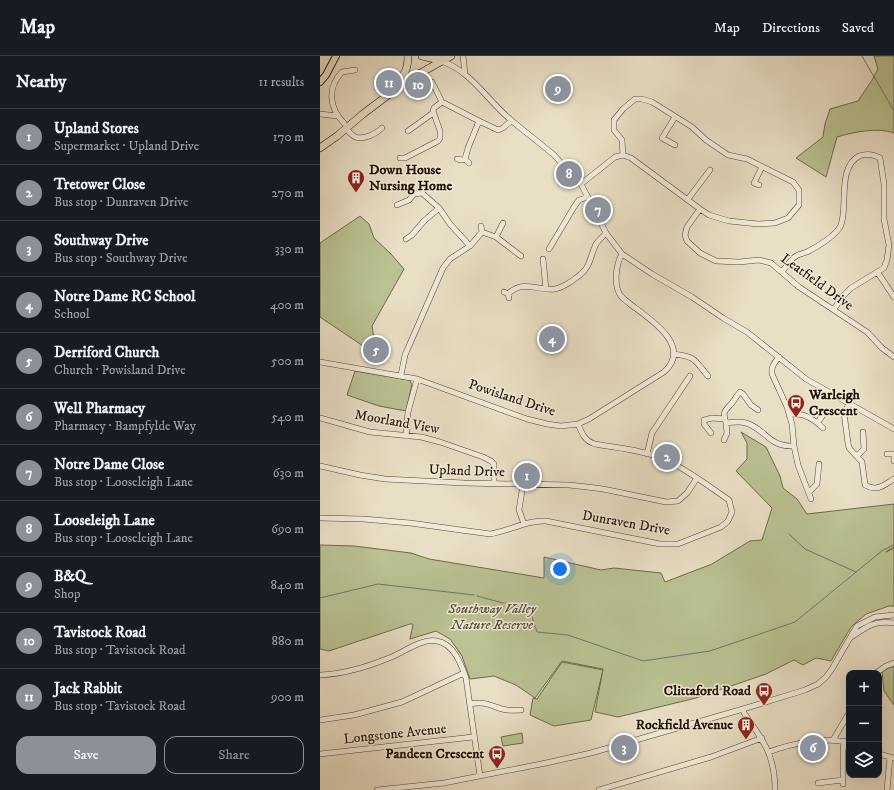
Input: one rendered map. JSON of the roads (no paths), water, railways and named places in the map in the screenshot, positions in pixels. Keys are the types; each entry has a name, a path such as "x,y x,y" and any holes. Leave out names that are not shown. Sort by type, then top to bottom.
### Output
{"highway":[{"path":"345,126 354,114 401,79 406,72 408,56"},
{"path":"422,56 440,59"},
{"path":"320,148 328,141 329,138 408,80 440,59 451,56"}],"main road":[{"path":"320,82 326,75 336,56"}],"street":[{"path":"463,56 465,74"},
{"path":"440,59 465,74 511,120 553,155 581,184 606,232 622,254 747,332 806,379 894,429"},
{"path":"355,70 342,72 334,83 331,91 337,116 355,137 363,138 374,134 382,128"},
{"path":"432,82 442,102 479,122 498,130 503,128 511,120"},
{"path":"581,184 615,157 623,155 631,158 709,215 729,221 758,224 775,223 788,218 799,205 799,190 793,182 748,159 728,155 706,140 692,127 652,102 642,99 635,99 623,109 614,120 614,130 622,140 623,155"},
{"path":"408,131 433,113 434,108 442,102"},
{"path":"400,158 405,158 438,141 440,138 440,131 433,113"},
{"path":"320,114 337,116"},
{"path":"675,117 662,138 675,145"},
{"path":"457,159 467,161 468,148 479,122"},
{"path":"782,272 795,256 821,244 840,227 843,216 846,174 857,158 864,154 880,158 884,184 884,219 889,245 886,264 878,273 851,288 844,295 834,310"},
{"path":"754,183 762,167"},
{"path":"688,199 703,174 710,170"},
{"path":"404,210 399,204 409,200 414,194 422,192 439,208 450,224 470,246"},
{"path":"549,249 574,207 580,200 588,197"},
{"path":"406,239 412,236 439,208"},
{"name":"Leatfield Drive","path":"700,209 687,227 684,235 687,242 700,253 716,260 739,262 759,260 771,263 799,287 867,332 882,348 894,357"},
{"path":"496,237 502,223"},
{"path":"480,226 482,232"},
{"path":"401,375 405,355 443,268 455,254 470,246 482,232"},
{"path":"482,232 496,237 520,256"},
{"path":"507,295 513,290 525,286 557,289 575,279 586,271 597,243 606,232"},
{"path":"622,254 616,268 620,296 666,334 673,344 674,354 692,358 708,376"},
{"path":"543,259 546,289"},
{"path":"878,273 894,297"},
{"name":"Powisland Drive","path":"320,362 401,375 537,422 560,426 578,424 595,416 664,372 671,364 674,354"},
{"path":"780,357 774,363 772,370 774,379 783,397 792,424 794,446 798,465 811,499"},
{"path":"647,454 652,433 690,376"},
{"path":"406,436 408,412 416,379"},
{"path":"724,440 727,433 724,415 725,410 733,396 741,392 758,410"},
{"path":"849,404 844,413 848,443 849,448 864,466 865,485 874,489 893,481"},
{"path":"789,415 800,413 818,422 823,428"},
{"path":"818,422 823,416"},
{"name":"Moorland View","path":"320,418 370,432 421,437 440,442 491,461 494,464 494,484"},
{"path":"711,433 704,424 704,420 712,418 748,423 777,444 783,446 794,446"},
{"name":"Dunraven Drive","path":"320,518 410,523 490,534 499,533 532,522 546,521 660,544 678,544 721,527 728,521 732,512 729,500 697,478 663,458 589,442 581,432 578,424"},
{"path":"857,456 864,449 863,432"},
{"path":"887,454 894,454"},
{"path":"808,492 817,484 819,464"},
{"name":"Upland Drive","path":"320,466 360,476 386,479 587,487 666,502 678,501 687,493 697,478"},
{"path":"523,485 519,510 524,524"},
{"path":"377,790 441,783 591,753 744,709 818,684 832,669 857,626 875,617 894,615"},
{"path":"850,638 874,623 894,623"},
{"path":"320,675 348,671 372,664 430,640 442,642 448,646 461,665 464,673 480,776"},
{"path":"880,670 894,663"},
{"path":"320,720 354,715 402,702 464,673"},
{"path":"470,704 481,702 491,704 502,709 521,710"},
{"path":"744,709 744,713 762,738 769,752 775,790"},
{"path":"833,740 846,718"},
{"name":"Longstone Avenue","path":"320,754 473,737"},
{"path":"599,790 711,757 762,738"},
{"path":"769,752 812,741 833,740 846,742"},
{"path":"818,782 843,782 846,752"},
{"path":"882,755 892,758 887,790"},
{"path":"888,782 889,785 893,787"}],"waterway":[{"path":"862,56 894,111"},
{"path":"789,534 805,549 856,572"},
{"path":"505,603 530,611 537,632 568,635 643,661 710,651 795,622 883,550 894,545"},
{"path":"320,598 378,584 474,595"},
{"path":"477,596 503,603"}],"place":[{"name":"Jack Rabbit","path":"389,83"},
{"name":"Tavistock Road","path":"418,85"},
{"name":"B&Q","path":"558,89"},
{"name":"Looseleigh Lane","path":"569,174"},
{"name":"Down House Nursing Home","path":"356,193"},
{"name":"Notre Dame Close","path":"598,210"},
{"name":"Notre Dame RC School","path":"552,339"},
{"name":"Derriford Church","path":"376,350"},
{"name":"Warleigh Crescent","path":"796,418"},
{"name":"Tretower Close","path":"667,457"},
{"name":"Upland Stores","path":"527,476"},
{"name":"Clittaford Road","path":"764,706"},
{"name":"Rockfield Avenue","path":"746,740"},
{"name":"Southway Drive","path":"624,748"},
{"name":"Well Pharmacy","path":"813,748"},
{"name":"Pandeen Crescent","path":"497,769"}],"park label":[{"name":"Southway Valley Nature Reserve","path":"492,618"}]}
